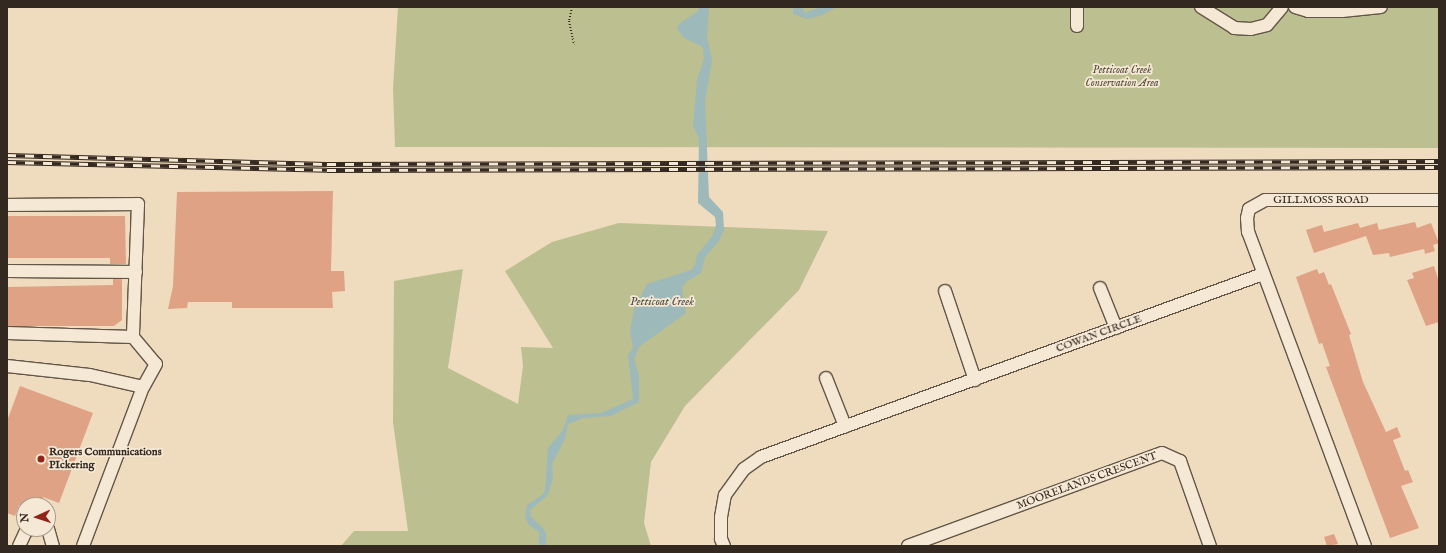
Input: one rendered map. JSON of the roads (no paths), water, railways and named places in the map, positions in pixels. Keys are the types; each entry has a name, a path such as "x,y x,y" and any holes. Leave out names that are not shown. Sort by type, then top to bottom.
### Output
{"street":[{"path":"1077,7 1077,26"},
{"path":"1201,7 1234,28 1251,29 1266,25 1282,7"},
{"path":"1295,7 1308,11 1342,11 1381,7"},
{"name":"GILLMOSS ROAD","path":"1263,274 1247,224 1250,209 1265,200 1439,200"},
{"path":"7,205 138,204 133,337 156,364 142,387 83,546"},
{"path":"7,271 136,272"},
{"path":"1263,274 1365,546"},
{"name":"COWAN CIRCLE","path":"724,546 721,539 721,517 725,495 744,469 772,452 975,380 1263,274"},
{"path":"1100,288 1116,328"},
{"path":"945,291 975,380"},
{"path":"7,333 133,337"},
{"path":"8,368 90,375 142,387"},
{"path":"826,378 845,426"},
{"name":"MOORELANDS CRESCENT","path":"908,546 1162,453 1180,461 1210,546"}],"water":[{"name":"Petticoat Creek","path":"699,7 709,7 707,36 712,60 705,101 709,197 723,212 724,230 719,241 705,257 701,273 686,282 682,288 686,313 639,347 634,359 639,376 639,402 610,416 583,418 568,424 565,439 552,464 553,478 548,495 530,510 531,517 543,528 546,534 546,546 539,546 539,532 529,525 525,517 527,505 542,495 545,490 548,448 563,430 568,415 601,413 633,399 628,355 633,348 630,331 634,309 647,284 691,270 695,265 697,255 713,235 716,225 715,217 698,203 699,139 693,125 697,80 704,59 703,47 684,38 677,29 679,24 698,11"},
{"path":"793,7 802,7 805,13 820,7 837,7 820,16 807,19 793,14"}],"railway":[{"path":"7,155 327,164 1439,161"},
{"path":"7,162 327,170 1439,167"}],"place":[{"name":"Rogers Communications PIckering","path":"41,459"}],"park label":[{"name":"Petticoat Creek Conservation Area","path":"1122,77"}]}
